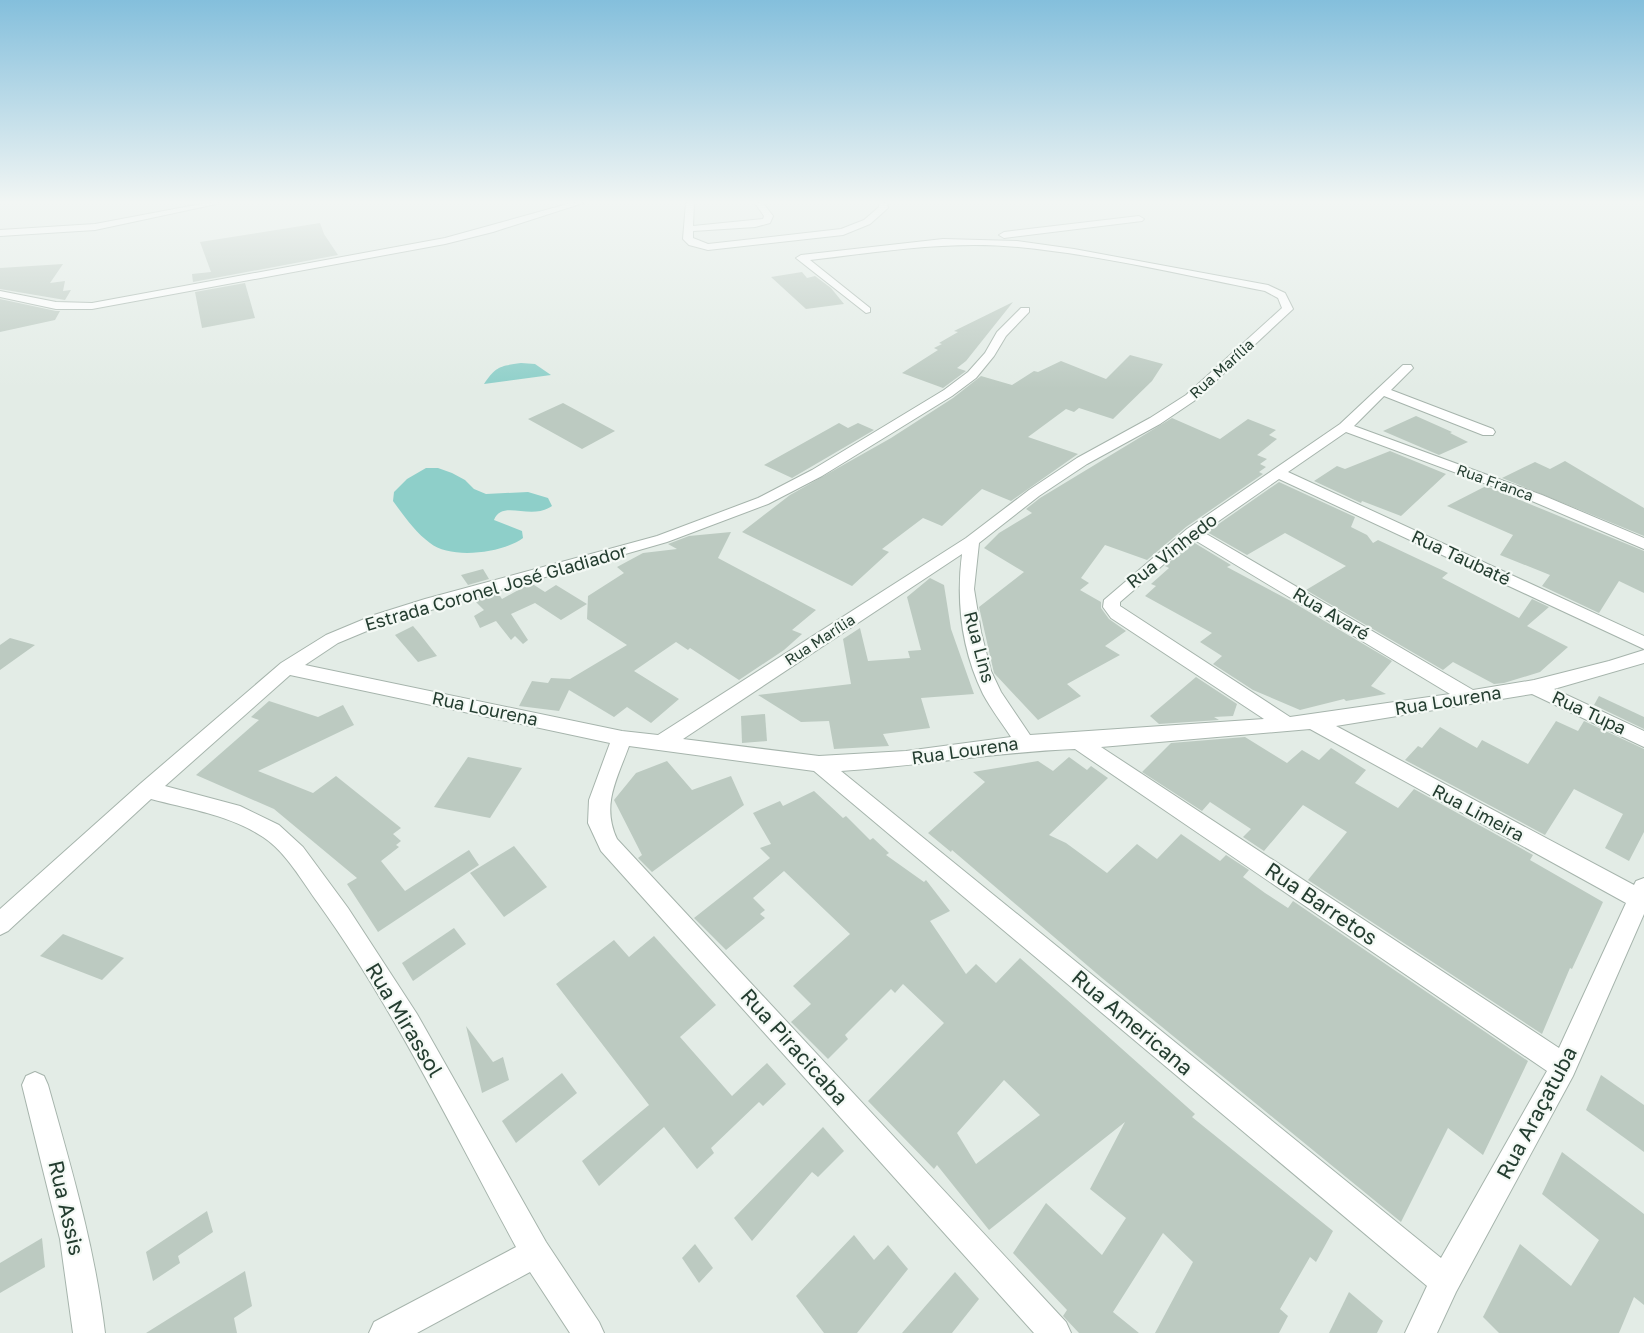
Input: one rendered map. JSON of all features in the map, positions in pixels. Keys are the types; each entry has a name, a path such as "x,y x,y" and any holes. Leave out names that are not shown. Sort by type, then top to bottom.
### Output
{"street":[{"path":"0,294 41,305 68,308 92,306 314,265"},
{"path":"810,265 866,310"},
{"name":"Rua Marília","path":"660,744 971,541 1034,493 1082,461 1155,421 1190,398 1288,309 1286,299 1279,292 1146,265"},
{"name":"Estrada Coronel José Gladiador","path":"0,924 147,790 287,668 332,639 380,619 662,539 763,501 817,473 964,381 982,364 1001,334 1025,309"},
{"name":"Rua Vinhedo","path":"1288,725 1111,608 1112,600 1192,532 1345,427 1407,368"},
{"path":"1382,391 1488,432"},
{"name":"Rua Franca","path":"1345,427 1537,498 1644,544"},
{"name":"Rua Taubaté","path":"1278,473 1644,643"},
{"name":"Rua Avaré","path":"1192,532 1470,698"},
{"name":"Rua Lins","path":"971,541 966,589 972,632 993,695 1025,743"},
{"name":"Rua Lourena","path":"287,668 622,738 819,764 906,759 1025,743 1078,741 1313,722 1534,687 1612,667 1644,656"},
{"name":"Rua Tupa","path":"1534,687 1644,740"},
{"name":"Rua Limeira","path":"1313,722 1642,897"},
{"name":"Rua Piracicaba","path":"622,738 598,800 599,823 609,845 1055,1333"},
{"name":"Rua Barretos","path":"1078,741 1564,1067"},
{"name":"Rua Americana","path":"819,764 1445,1281"},
{"name":"Rua Mirassol","path":"147,790 232,812 271,831 295,854 340,915 408,1023 535,1253 588,1333"},
{"name":"Rua Araçatuba","path":"1422,1333 1445,1281 1564,1067 1642,897"},
{"name":"Rua Assis","path":"35,1085 65,1201 87,1303 89,1333"},
{"path":"385,1333 535,1253"}],"water":[{"path":"521,363 535,364 551,375 484,384 499,368"},
{"path":"426,468 438,468 452,473 465,480 474,489 486,494 528,492 548,498 552,506 535,512 510,510 498,514 494,520 522,531 523,538 514,543 490,551 451,552 430,543 419,534 393,501 394,492 407,479"}],"building":[{"path":"62,265 50,283 65,281 63,291 71,290 65,300 0,289 0,268"},
{"path":"209,265 283,265 193,282 192,274 211,272"},
{"path":"802,272 807,278 815,276 831,288 844,304 806,309 771,277"},
{"path":"245,283 255,318 202,328 195,292"},
{"path":"0,299 60,311 55,320 0,332"},
{"path":"1013,302 966,361 957,368 966,371 943,388 902,373 938,350 934,348 958,332 954,331"},
{"path":"1130,355 1163,364 1152,381 1113,419 1079,408 1074,412 1066,409 1028,437 1078,454 1011,501 982,489 942,526 923,518 882,549 889,552 852,586 742,532 790,495 891,438 953,398 981,376 1012,385 1034,371 1038,372 1061,361 1106,379"},
{"path":"563,403 615,431 582,449 528,419"},
{"path":"1416,416 1468,442 1439,455 1383,431"},
{"path":"1172,418 1220,439 1248,419 1276,430 1269,435 1277,439 1257,455 1267,459 1260,464 1266,467 1259,472 1263,474 1186,527 1147,560 1105,545 1081,578 1089,583 1080,590 1101,602 1101,608 1109,619 1126,631 1105,646 1120,655 1067,684 1081,696 1038,720 994,673 979,607 1024,572 984,548 999,533 1032,513 1026,509 1040,498"},
{"path":"839,423 848,428 858,423 874,430 792,478 764,465"},
{"path":"1390,451 1446,474 1401,516 1362,501 1361,503 1314,481 1337,466 1345,469"},
{"path":"1565,461 1644,508 1644,536 1502,478 1535,462 1550,469"},
{"path":"1279,482 1355,517 1351,527 1367,535 1373,543 1378,540 1448,573 1442,578 1519,618 1532,599 1549,607 1527,626 1568,647 1540,672 1504,683 1494,684 1453,662 1443,670 1306,590 1346,566 1285,533 1247,555 1207,532"},
{"path":"1486,486 1644,551 1644,593 1619,581 1599,613 1542,586 1550,575 1500,555 1513,535 1447,506"},
{"path":"731,532 718,558 816,610 792,630 802,634 784,650 739,680 690,648 688,650 676,642 634,671 679,699 651,723 627,707 614,717 569,690 559,711 519,706 532,681 548,683 551,678 570,679 627,645 587,619 588,596 624,573 617,567 643,553 677,549 668,544 689,536"},
{"path":"1193,542 1231,565 1227,567 1289,600 1392,661 1371,686 1386,694 1346,701 1344,699 1300,710 1253,690 1213,664 1222,656 1200,642 1212,633 1145,596 1156,586 1151,584 1169,568 1165,566"},
{"path":"483,569 489,579 468,585 461,575"},
{"path":"930,578 944,585 951,629 974,694 921,698 930,728 883,734 889,746 834,749 829,721 801,722 758,695 851,684 843,639 860,628 868,661 910,658 908,651 921,650 907,597"},
{"path":"531,583 545,592 556,585 587,604 561,620 535,603 511,614 528,640 523,644 515,636 511,640 496,621 480,628 474,616 484,610 474,600 498,593 502,599"},
{"path":"413,626 437,656 418,662 395,635"},
{"path":"10,638 35,645 0,670 0,645"},
{"path":"1196,677 1237,704 1233,716 1214,717 1219,720 1159,724 1150,716"},
{"path":"1599,696 1644,717 1644,729 1594,705"},
{"path":"269,701 318,717 343,705 354,725 258,771 313,793 336,776 401,828 393,834 401,841 396,845 399,847 381,861 405,891 469,850 479,865 378,932 347,884 357,878 274,809 196,775 259,720 251,717"},
{"path":"765,714 767,741 742,743 741,716"},
{"path":"1556,721 1578,731 1584,721 1644,749 1644,832 1629,861 1605,848 1623,814 1574,789 1545,835 1405,760 1418,746 1422,748 1440,727 1477,748 1482,740 1528,764"},
{"path":"1245,737 1287,763 1302,750 1319,760 1331,748 1366,770 1355,783 1398,808 1414,789 1533,855 1530,860 1603,902 1572,969 1570,968 1542,1034 1308,880 1347,832 1303,805 1264,851 1243,837 1251,829 1210,802 1202,811 1142,772 1171,743"},
{"path":"468,757 522,768 490,818 434,807"},
{"path":"1069,757 1087,770 1091,766 1108,778 1049,835 1066,843 1107,873 1137,844 1157,859 1181,834 1220,861 1226,855 1249,870 1243,877 1265,893 1288,908 1293,901 1528,1061 1483,1155 1448,1128 1401,1222 1102,978 952,850 951,852 928,833 985,782 973,772 1038,761 1053,771"},
{"path":"667,761 692,790 731,776 744,805 652,872 638,858 642,855 614,800 636,773"},
{"path":"814,791 843,818 846,816 870,840 873,838 889,853 886,855 924,882 926,880 950,911 930,921 966,974 976,964 996,983 1020,958 1195,1114 1192,1117 1333,1231 1316,1262 1310,1257 1280,1309 1288,1316 1279,1333 1155,1333 1193,1262 1163,1233 1113,1312 1139,1333 1079,1333 1063,1316 1067,1310 1013,1253 1046,1203 1102,1255 1126,1218 1090,1189 1125,1122 989,1230 937,1165 934,1169 868,1101 944,1023 903,984 895,993 891,989 845,1035 848,1039 828,1059 791,1022 811,1004 793,986 850,934 784,871 753,898 765,910 760,914 765,918 726,950 694,918 770,858 760,848 771,844 753,813 780,801 783,806","holes":["1004,1080 1040,1115 976,1164 957,1133"]},
{"path":"514,846 547,887 504,917 470,873"},
{"path":"454,928 466,944 413,981 402,963"},
{"path":"63,934 124,958 102,980 40,956"},
{"path":"654,936 716,1005 680,1037 732,1096 767,1063 786,1084 763,1106 759,1102 711,1148 714,1153 697,1169 664,1127 599,1186 582,1161 649,1105 556,984 614,940 629,957"},
{"path":"466,1026 493,1062 503,1057 509,1080 482,1093"},
{"path":"562,1073 577,1093 516,1143 502,1121"},
{"path":"1601,1075 1644,1105 1644,1152 1586,1110"},
{"path":"823,1127 844,1151 818,1177 812,1172 752,1241 734,1218"},
{"path":"1562,1152 1644,1214 1644,1305 1634,1297 1619,1333 1499,1333 1483,1317 1520,1244 1571,1286 1599,1240 1542,1194"},
{"path":"207,1211 213,1232 178,1256 180,1263 153,1281 146,1252"},
{"path":"854,1235 874,1260 888,1245 908,1269 857,1333 824,1333 796,1296"},
{"path":"42,1238 45,1267 0,1293 0,1263"},
{"path":"695,1244 713,1268 699,1283 682,1258"},
{"path":"245,1271 252,1306 234,1318 237,1333 146,1333"},
{"path":"955,1272 979,1299 952,1333 902,1333"},
{"path":"1349,1292 1383,1321 1377,1333 1329,1333"}]}
